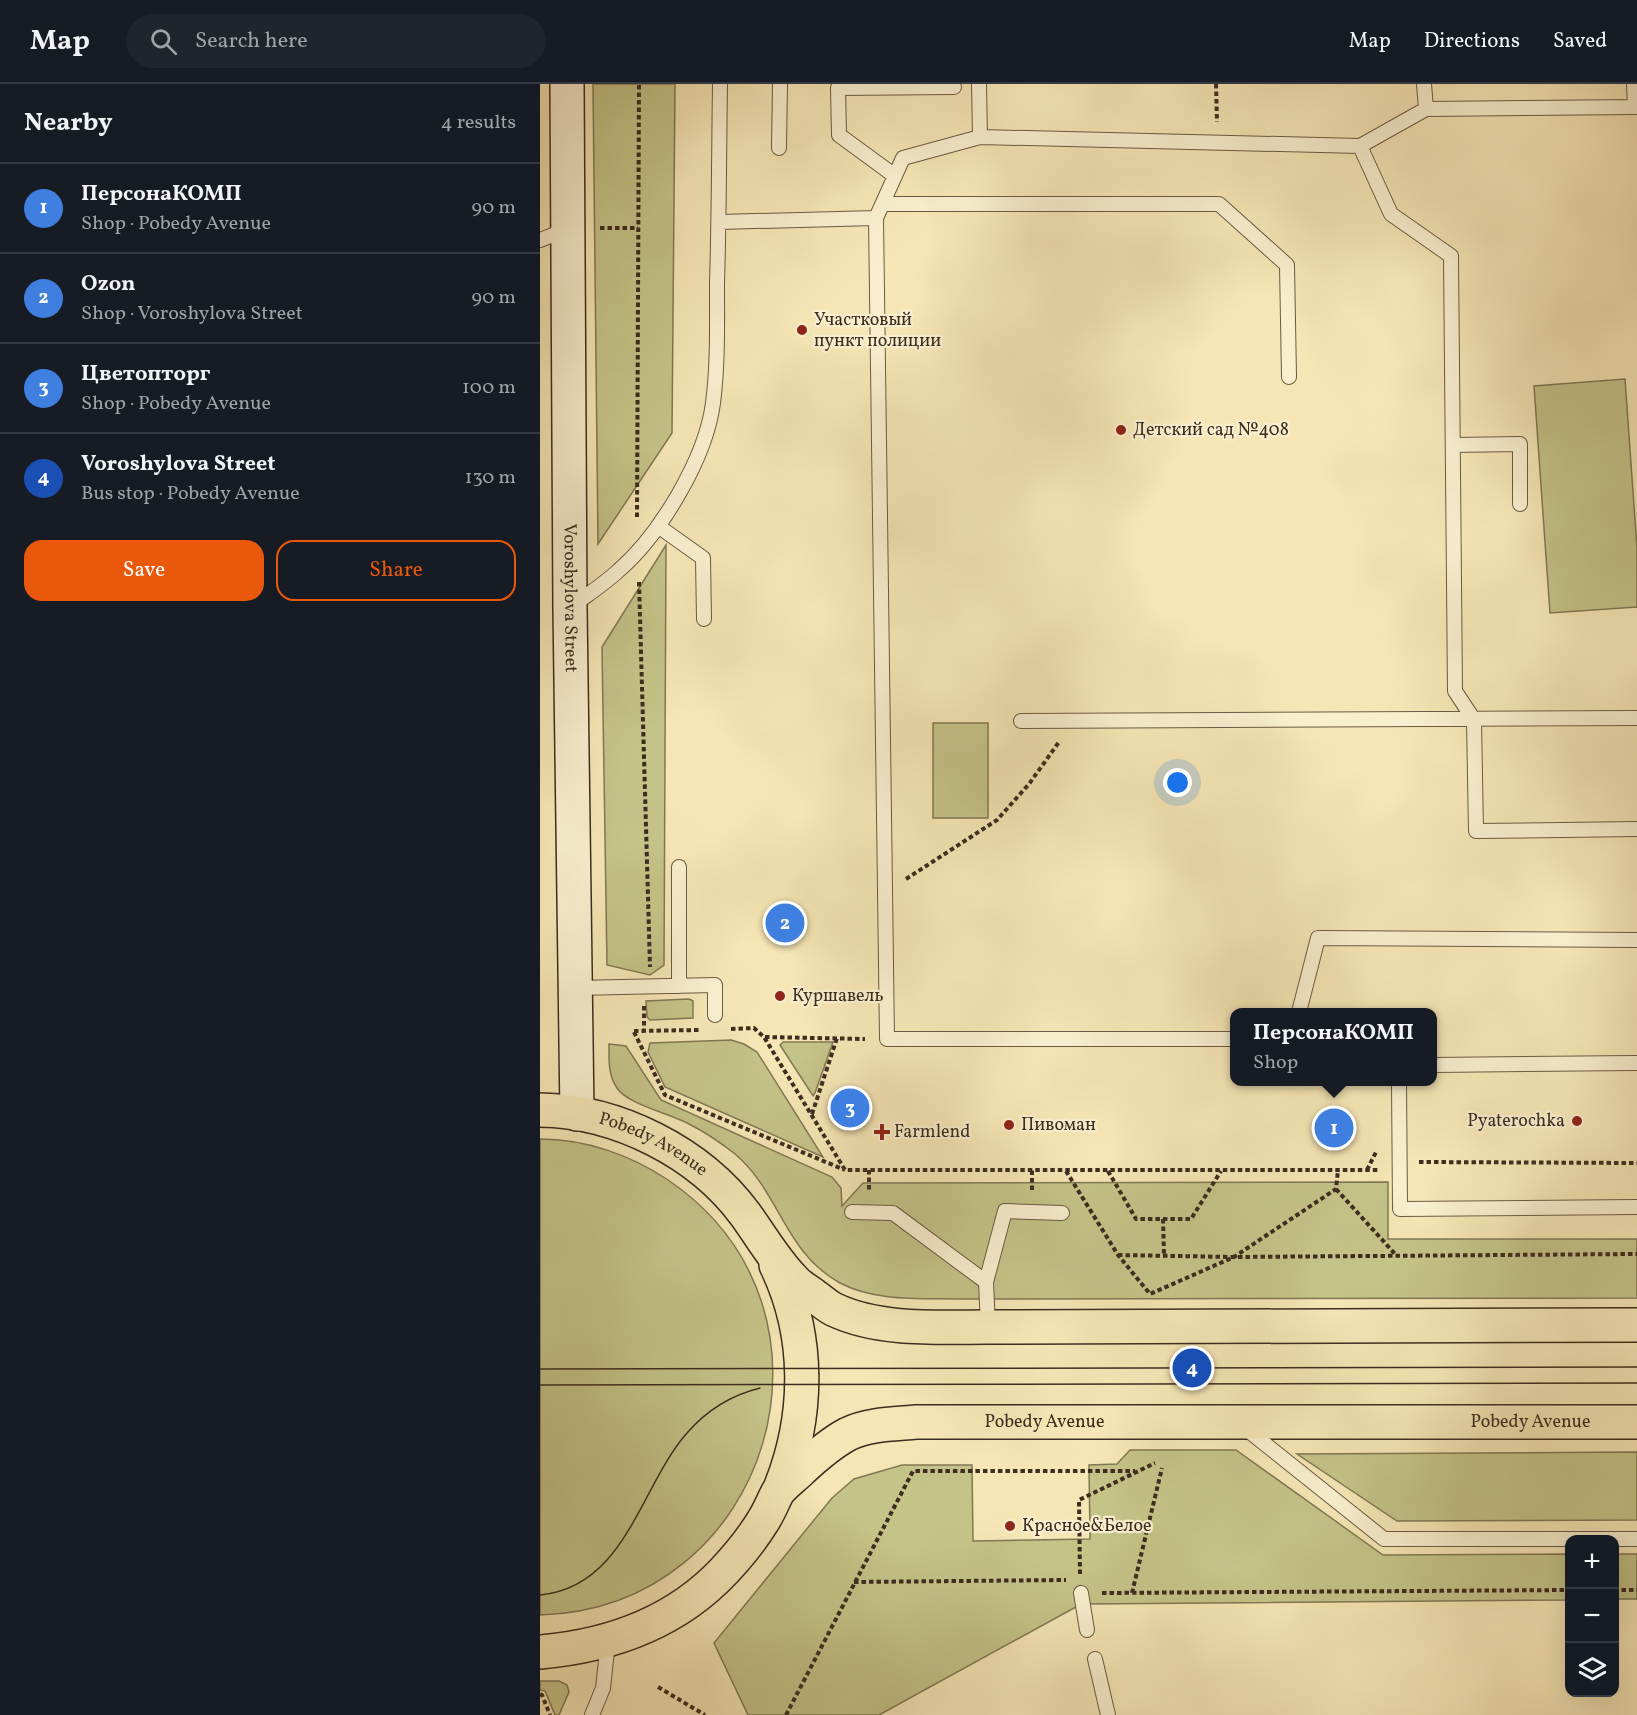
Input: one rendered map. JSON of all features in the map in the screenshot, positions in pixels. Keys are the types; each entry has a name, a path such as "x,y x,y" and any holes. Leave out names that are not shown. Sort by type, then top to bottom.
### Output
{"main road":[{"name":"Pobedy Avenue","path":"540,1110 577,1114 616,1123 652,1138 687,1159 718,1184 744,1214 766,1247 795,1282 834,1310 871,1321 905,1326 988,1327 1637,1325"},
{"path":"766,1247 782,1277 793,1310 802,1369 798,1427 788,1467 779,1490"},
{"name":"Pobedy Avenue","path":"540,1652 575,1649 640,1630 697,1596 745,1548 764,1520 779,1490 817,1455 850,1433 882,1425 916,1422 1637,1422"}],"street":[{"name":"Voroshylova Street","path":"567,84 554,234 570,608 577,1114"}],"lane":[{"path":"570,608 618,571 658,526 685,483 701,446 713,405 719,222 720,84"},
{"path":"779,148 780,84"},
{"path":"979,84 980,137"},
{"path":"1424,84 1426,110"},
{"path":"1230,1039 887,1039 876,218 903,159 980,137 1360,146 1426,110 1636,107 1634,84"},
{"path":"895,176 839,135 837,88 954,87"},
{"path":"1360,146 1391,214 1451,256 1455,691 1474,720 1476,831 1637,829"},
{"path":"883,204 1219,204 1287,265 1289,377"},
{"path":"719,222 876,218"},
{"path":"1453,445 1520,444 1520,504"},
{"path":"658,526 703,558 704,619"},
{"path":"1021,722 1637,718"},
{"path":"679,867 679,986"},
{"path":"1300,1008 1318,938 1637,940"},
{"path":"575,988 715,985 715,1015"},
{"path":"1437,1065 1637,1063"},
{"path":"1399,1086 1400,1209 1637,1207"},
{"path":"988,1327 986,1282 1005,1211 1062,1213"},
{"path":"852,1212 893,1213 986,1282"},
{"path":"1239,1423 1384,1539 1637,1539"},
{"path":"1081,1586 1087,1630"},
{"path":"592,1715 603,1688 608,1641"},
{"path":"1095,1659 1108,1715"}],"path":[{"path":"1216,84 1217,143"},
{"path":"885,893 997,820 1029,784 1073,721"},
{"path":"721,1029 754,1028 764,1036 845,1170"},
{"path":"710,1029 634,1031 665,1095 845,1170 1376,1170"},
{"path":"812,1115 837,1038"},
{"path":"1399,1162 1637,1163"},
{"path":"1107,1170 1136,1219 1191,1219 1221,1171"},
{"path":"1338,1170 1336,1189 1396,1256"},
{"path":"1066,1171 1118,1255 1150,1294 1234,1257 1336,1189"},
{"path":"1163,1219 1164,1254"},
{"path":"1118,1255 1234,1257 1637,1254"},
{"path":"1081,1586 1079,1500 1155,1463"},
{"path":"1132,1593 1162,1468"},
{"path":"786,1715 914,1471 1138,1471"},
{"path":"854,1582 1081,1586 1132,1593 1565,1590"},
{"path":"1619,1590 1637,1590"},
{"path":"658,1687 705,1715"},
{"path":"540,1694 550,1715"}],"shaded area":[{"path":"593,84 675,84 672,433 598,544"},
{"path":"1625,379 1637,548 1637,607 1550,613 1534,386"},
{"path":"666,545 664,965 650,975 607,965 602,647"},
{"path":"933,723 988,723 988,818 933,818"},
{"path":"689,999 693,1001 693,1018 650,1020 647,1017 646,1001"},
{"path":"731,1040 744,1044 757,1052 823,1157 665,1087 648,1052 650,1043"},
{"path":"783,1042 833,1042 813,1096 780,1045"},
{"path":"609,1044 626,1046 661,1100 832,1177 841,1188 842,1206 863,1183 1388,1182 1388,1239 1637,1239 1637,1298 961,1299 899,1298 869,1293 840,1283 821,1270 806,1255 763,1186 735,1154 695,1127 639,1104 622,1094 614,1083 611,1073"},
{"path":"540,1139 591,1145 639,1163 668,1180 727,1236 761,1302 773,1373 763,1444 733,1509 684,1562 620,1600 540,1615"},
{"path":"1130,1450 1236,1450 1383,1555 1565,1554 1565,1600 1086,1604 1074,1608 879,1715 748,1715 714,1643 832,1498 854,1479 902,1465 972,1465 973,1541 1090,1539 1089,1465 1117,1464"},
{"path":"1637,1452 1637,1520 1397,1521 1297,1454"},
{"path":"1619,1554 1637,1554 1637,1599 1619,1599"},
{"path":"540,1681 559,1681 567,1685 569,1692 559,1715 555,1715 545,1691 540,1690"}],"tram line":[{"path":"540,1369 1637,1367"},
{"path":"540,1385 1637,1383"},
{"path":"540,1595 569,1588 593,1574 612,1554 628,1531 671,1455 687,1433 720,1405 760,1388"}],"place":[{"name":"Участковый пункт полиции","path":"802,330"},
{"name":"Детский сад №408","path":"1121,430"},
{"name":"Ozon","path":"785,923"},
{"name":"Куршавель","path":"780,996"},
{"name":"Цветопторг","path":"850,1108"},
{"name":"Pyaterochka","path":"1577,1121"},
{"name":"Пивоман","path":"1009,1125"},
{"name":"ПерсонаКОМП","path":"1334,1128"},
{"name":"Farmlend","path":"882,1132"},
{"name":"Voroshylova Street","path":"1192,1368"},
{"name":"Красное&Белое","path":"1010,1526"}]}
